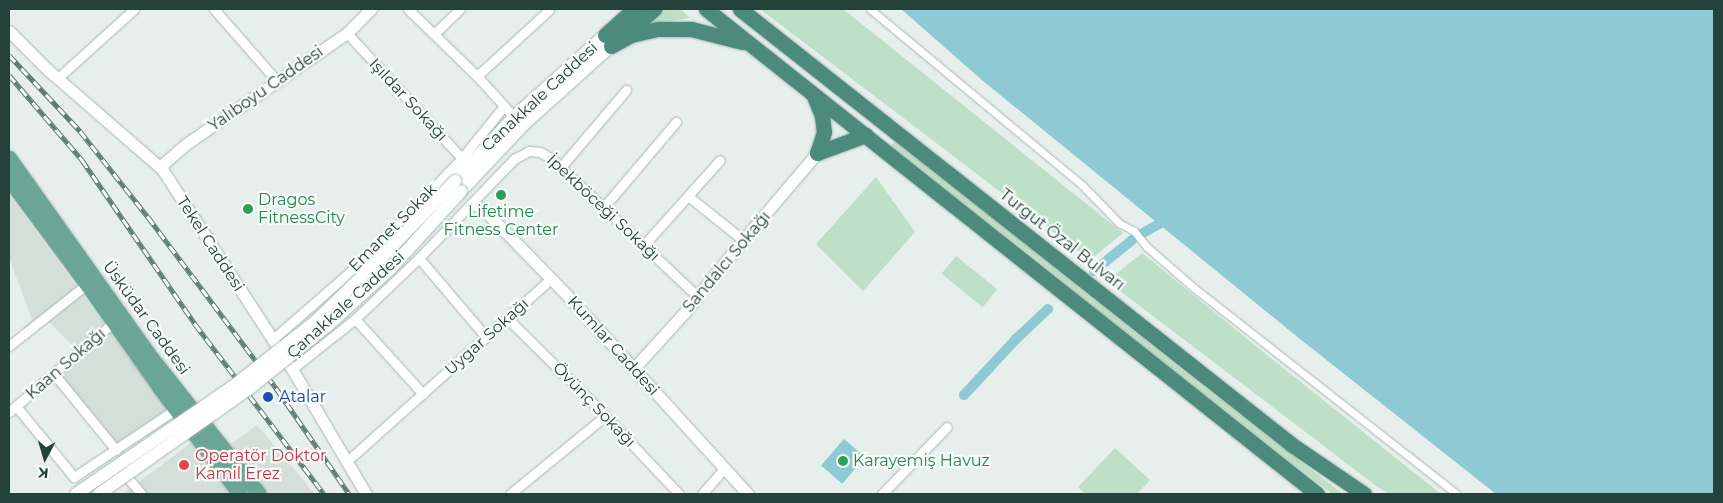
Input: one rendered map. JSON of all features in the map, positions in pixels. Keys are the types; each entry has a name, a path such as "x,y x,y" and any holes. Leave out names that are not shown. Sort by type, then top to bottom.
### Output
{"highway":[{"path":"608,41 618,9"},
{"path":"608,41 634,9"},
{"path":"608,41 654,9"},
{"path":"706,9 1317,494"},
{"name":"Turgut Özal Bulvarı","path":"740,9 1292,445 1364,494"},
{"path":"608,41 658,29 691,29 726,36 752,46"},
{"path":"810,91 818,102 824,124 824,132 817,153"},
{"path":"817,153 866,135"}],"main road":[{"name":"Canakkale Caddesi","path":"458,186 465,162 514,117 608,41"},
{"name":"Çanakkale Caddesi","path":"76,494 232,388 316,321 524,124 608,41"},
{"name":"Üsküdar Caddesi","path":"9,158 240,494"},
{"name":"Üsküdar Caddesi","path":"9,179 87,284 118,319"},
{"name":"Çanakkale Caddesi","path":"99,494 250,388 328,325 391,268 458,186"},
{"name":"Üsküdar Caddesi","path":"181,406 259,494"}],"street":[{"path":"58,78 134,9"},
{"path":"214,9 278,82"},
{"name":"Yalıboyu Caddesi","path":"162,169 164,164 186,144 347,33 371,9"},
{"path":"408,9 477,76 514,117"},
{"path":"434,34 460,9"},
{"path":"870,9 1083,186 1119,223 1134,231 1147,247 1194,288 1457,494"},
{"path":"477,76 549,10"},
{"name":"Tekel Caddesi","path":"9,31 58,78 162,169 292,369 366,494"},
{"name":"Işıldar Sokağı","path":"347,33 465,162"},
{"path":"561,167 626,90"},
{"name":"Emanet Sokak","path":"272,340 361,262 465,162 504,106"},
{"path":"603,208 676,122"},
{"name":"İpekböceği Sokağı","path":"292,369 355,319 419,258 514,159 529,151 540,152 561,167 698,296"},
{"name":"Sandalcı Sokağı","path":"634,368 698,296 817,153"},
{"path":"643,246 720,160"},
{"path":"688,196 743,240"},
{"name":"Kumlar Caddesi","path":"473,203 485,211 551,279 748,494"},
{"path":"419,258 486,337"},
{"name":"Uygar Sokağı","path":"346,462 551,279"},
{"path":"9,346 87,284"},
{"name":"Övünç Sokağı","path":"507,318 605,416 679,494"},
{"name":"Kaan Sokağı","path":"13,409 118,319"},
{"path":"355,319 422,394"},
{"path":"54,374 141,494"},
{"path":"13,409 74,477 181,406"},
{"path":"510,494 605,416"},
{"path":"882,494 947,427"},
{"path":"702,494 724,469"}],"shaded area":[{"path":"9,195 168,411 116,445 55,369 77,350 48,321 29,334 24,327 32,320 9,257"},
{"path":"257,425 315,494 262,494 228,446"},
{"path":"191,443 229,494 122,494"}],"green space":[{"path":"661,9 681,9 690,18 644,26"},
{"path":"760,9 843,9 1123,233 1090,260"},
{"path":"895,141 1204,387 1343,494 1332,494 1125,333 1049,270 891,146"},
{"path":"876,177 915,232 863,291 816,244"},
{"path":"1142,253 1441,494 1389,494 1107,281"},
{"path":"956,256 997,289 983,307 942,274"},
{"path":"1115,448 1150,480 1137,494 1085,494 1078,487"}],"water":[{"path":"901,9 1714,9 1714,494 1496,494 1300,339 983,81"},
{"name":"Karayemiş Havuz","path":"844,439 865,457 842,484 821,465"}],"waterway":[{"path":"1141,234 1159,224"},
{"path":"1094,271 1132,240"},
{"path":"964,395 1016,339 1048,309"}],"railway":[{"path":"9,55 80,131 148,217 276,388 349,494"},
{"path":"9,75 82,160 195,324 324,494"}],"place":[{"name":"Lifetime Fitness Center","path":"501,195"},
{"name":"Dragos FitnessCity","path":"248,209"},
{"name":"Atalar","path":"268,397"},
{"name":"Karayemiş Havuz","path":"843,461"},
{"name":"Operatör Doktor Kamil Erez","path":"184,465"}]}
